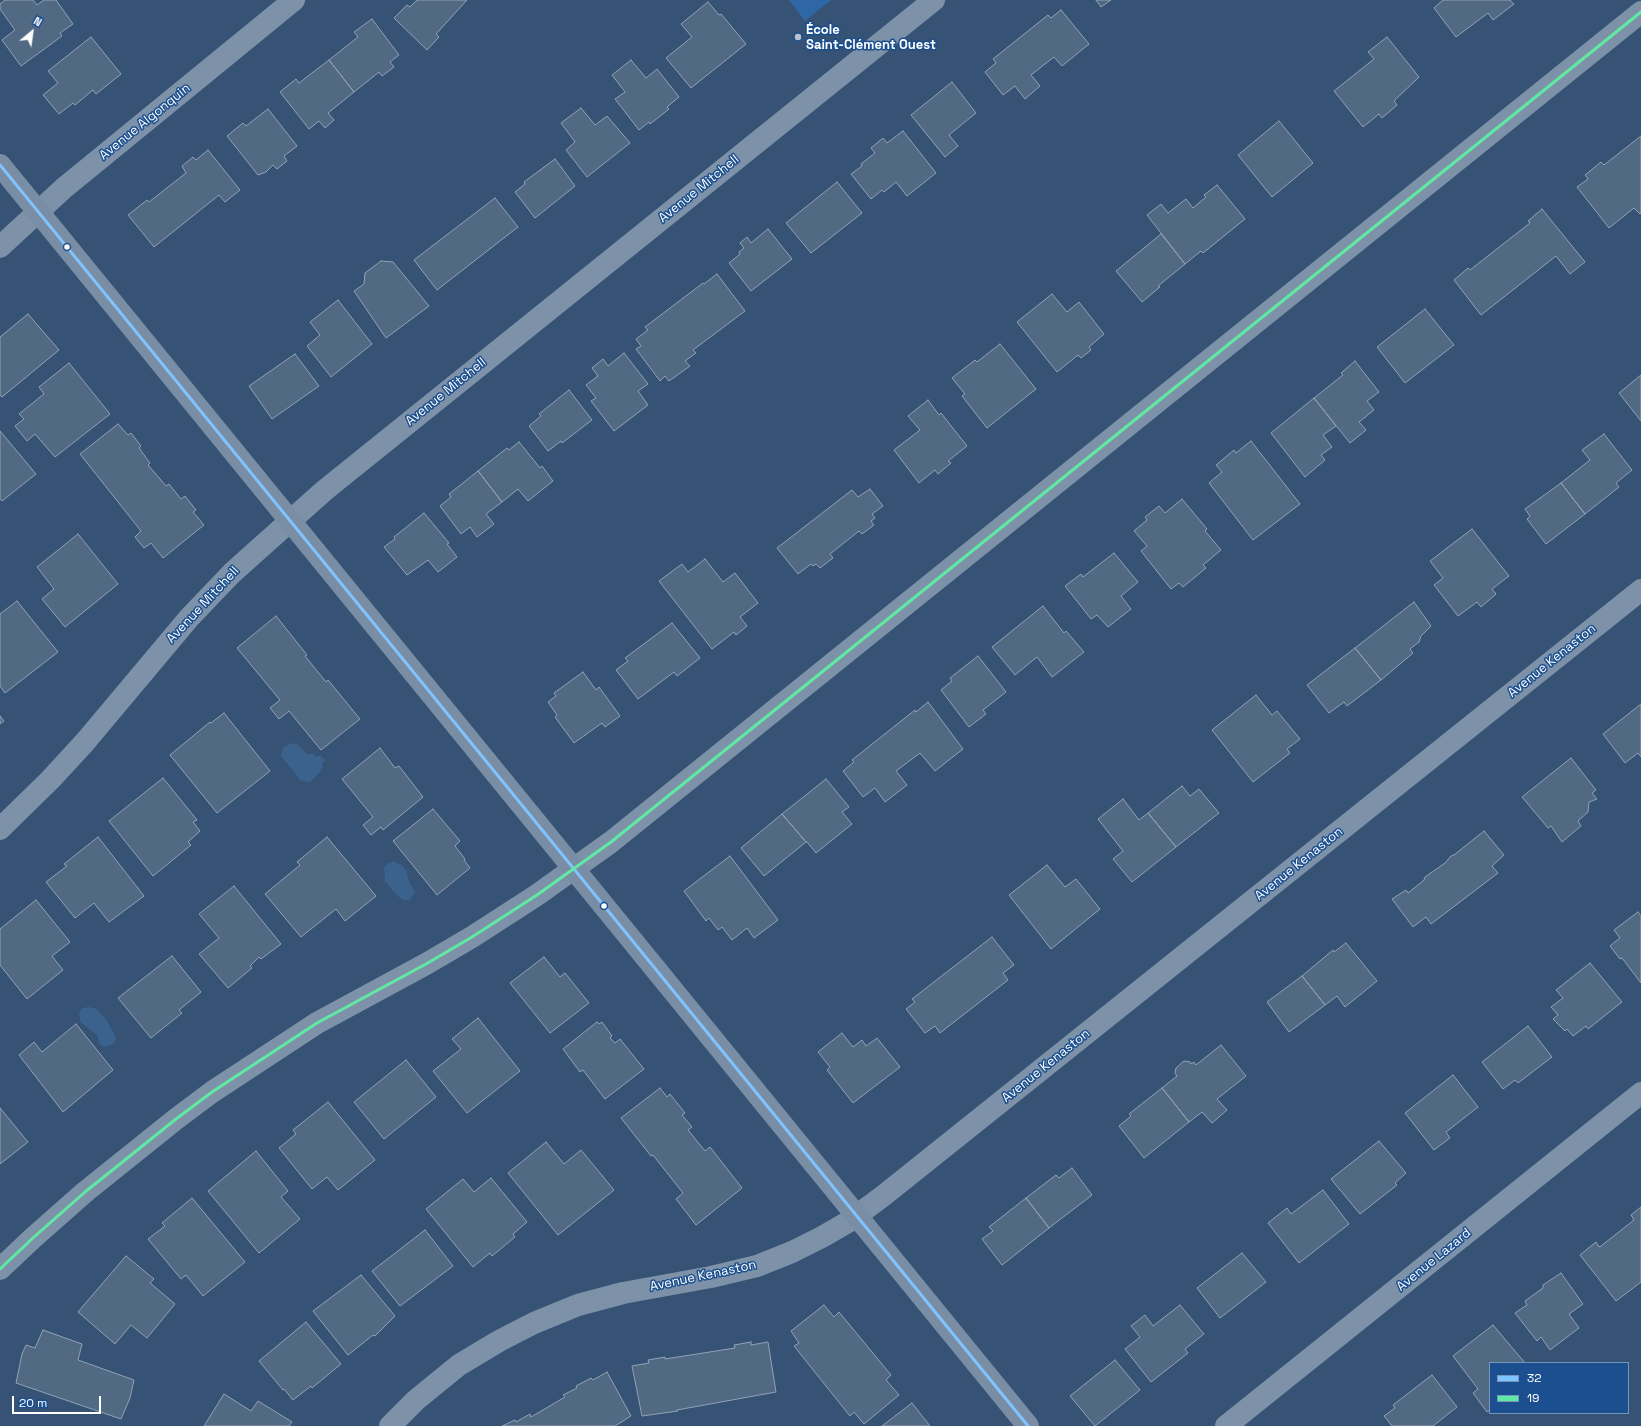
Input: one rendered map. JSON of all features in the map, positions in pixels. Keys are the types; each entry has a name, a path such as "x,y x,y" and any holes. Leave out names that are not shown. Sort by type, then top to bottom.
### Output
{"main road":[{"path":"0,164 857,1214 1028,1426"}],"street":[{"name":"Avenue Algonquin","path":"0,247 38,211 294,0"},
{"name":"Avenue Mitchell","path":"0,829 45,786 85,742 204,602 232,573 291,520 325,490 934,0"},
{"path":"0,1269 34,1236 85,1192 212,1092 317,1023 426,964 472,937 611,842 1641,12"},
{"name":"Avenue Kenaston","path":"390,1426 416,1400 459,1365 499,1341 534,1323 578,1305 617,1294 711,1277 757,1266 792,1252 822,1237 857,1214 883,1196 1641,590"},
{"name":"Avenue Lazard","path":"1226,1426 1641,1093"}],"shaded area":[{"path":"789,0 831,0 805,21"},
{"path":"290,743 298,745 308,755 312,753 317,757 320,755 325,760 322,763 323,767 321,771 310,782 301,781 281,756 283,748"},
{"path":"393,861 402,865 406,870 409,881 415,892 410,900 403,900 399,897 385,881 384,868 387,864"},
{"path":"89,1007 97,1009 105,1018 115,1035 116,1040 113,1044 104,1047 100,1045 97,1035 80,1022 79,1013 82,1008"}],"building":[{"path":"5,0 33,0 37,5 44,0 56,0 73,24 60,33 62,36 21,66 2,40 15,30 0,9 0,4"},
{"path":"417,0 467,0 436,34 439,37 427,50 394,18 407,5 410,7"},
{"path":"1096,0 1111,0 1101,7"},
{"path":"1443,0 1510,0 1514,4 1493,20 1488,13 1456,37 1434,8"},
{"path":"708,2 719,15 721,14 746,44 691,88 666,58 692,37 681,24"},
{"path":"1061,10 1089,44 1062,66 1054,57 1031,75 1040,86 1025,99 1015,86 1003,95 985,72 996,63 993,59 1048,15 1051,18"},
{"path":"372,19 399,55 390,62 394,67 382,76 379,72 354,92 329,60 358,37 354,32"},
{"path":"91,37 121,74 96,94 93,90 75,105 73,103 59,114 43,95 58,83 48,71"},
{"path":"1387,37 1419,77 1394,101 1397,105 1382,118 1379,114 1363,127 1334,91 1374,59 1368,52"},
{"path":"329,60 354,92 328,113 334,120 325,128 319,121 309,129 280,92 296,79 299,83"},
{"path":"631,60 646,78 657,69 679,97 667,107 669,109 650,124 649,122 639,130 615,99 625,92 612,75"},
{"path":"952,82 976,113 949,135 958,146 945,157 911,115"},
{"path":"581,108 595,125 607,116 630,143 587,177 566,150 575,142 561,123"},
{"path":"268,109 297,146 284,156 287,161 277,169 273,165 266,172 258,175 227,136 243,123 246,126"},
{"path":"1279,121 1313,163 1272,197 1238,155"},
{"path":"903,131 936,173 907,196 896,182 884,192 882,190 871,199 851,174 862,166 861,164 875,153 871,148 883,138 887,143"},
{"path":"1641,136 1641,213 1640,214 1634,208 1609,228 1577,187 1588,179 1585,175 1601,162 1604,165"},
{"path":"208,150 240,190 225,202 219,195 154,247 128,215 147,200 149,202 186,173 182,166 193,157 196,160"},
{"path":"555,159 575,186 535,218 515,192 525,184 524,182"},
{"path":"837,182 862,213 811,253 786,223"},
{"path":"1217,185 1245,219 1203,253 1201,251 1185,264 1147,215 1161,204 1168,213 1186,199 1193,208 1206,197 1204,195"},
{"path":"495,198 518,227 437,290 414,260"},
{"path":"1542,209 1585,262 1570,274 1556,256 1481,315 1454,280 1468,268 1470,270 1530,223 1528,221"},
{"path":"768,229 792,259 751,291 729,263 740,254 739,252 744,248 740,243 747,237 751,243"},
{"path":"1161,234 1185,264 1158,286 1160,287 1142,302 1116,271"},
{"path":"381,261 393,262 429,306 386,338 354,291 364,284 365,273"},
{"path":"717,274 745,311 693,350 696,353 685,361 690,366 669,381 665,376 660,381 636,349 641,346 636,339 648,330 645,327"},
{"path":"1052,294 1067,312 1079,302 1104,334 1089,347 1091,350 1081,358 1078,355 1057,372 1017,322"},
{"path":"338,300 372,344 331,377 307,346 320,335 310,322"},
{"path":"1425,309 1454,345 1405,383 1377,347"},
{"path":"28,314 59,350 2,397 0,395 0,337"},
{"path":"1000,344 1036,389 987,428 962,396 965,394 952,378 975,360 977,362"},
{"path":"624,353 648,384 638,391 648,405 614,431 591,401 596,398 586,385 598,376 592,368 603,359 608,366"},
{"path":"295,354 319,386 272,419 249,386"},
{"path":"1355,361 1379,392 1367,401 1374,410 1359,422 1366,430 1350,443 1314,398 1343,375 1341,373"},
{"path":"69,363 110,414 55,457 35,434 27,441 15,426 24,419 19,414 44,394 39,387"},
{"path":"1641,375 1641,421 1619,393"},
{"path":"569,390 592,420 562,443 561,441 548,451 529,426 541,416 539,414"},
{"path":"1314,398 1336,426 1323,435 1332,447 1321,455 1325,460 1305,477 1271,433"},
{"path":"928,400 939,415 941,413 967,446 948,461 951,463 938,474 935,470 919,483 894,450 920,430 908,416"},
{"path":"118,424 128,435 131,433 141,446 139,448 150,463 148,465 166,486 169,484 181,499 185,496 196,510 193,512 204,525 163,558 151,543 144,548 135,537 141,531 80,454"},
{"path":"0,431 36,474 2,501 0,499"},
{"path":"1604,434 1632,470 1616,483 1619,487 1585,514 1561,483 1590,460 1582,450"},
{"path":"1251,441 1300,504 1253,540 1209,483 1222,472 1216,465 1234,450 1236,453"},
{"path":"519,442 540,468 542,466 553,481 528,501 518,489 502,502 478,471 507,448 509,450"},
{"path":"478,471 502,502 486,514 494,524 477,537 470,527 461,534 440,506 451,497 449,494"},
{"path":"1561,483 1585,514 1546,544 1527,519 1530,516 1525,509"},
{"path":"870,489 883,506 872,514 875,518 871,521 874,525 862,534 859,531 830,554 833,558 820,568 816,564 813,566 811,564 798,574 777,548 852,490 858,497"},
{"path":"1182,499 1207,529 1205,531 1221,550 1203,565 1206,568 1183,587 1179,583 1171,589 1141,551 1147,546 1134,531 1147,520 1145,517 1159,506 1165,513"},
{"path":"424,513 449,543 447,544 457,557 438,572 428,560 407,575 384,547"},
{"path":"1472,529 1509,576 1492,589 1496,594 1481,607 1477,602 1458,616 1434,585 1443,578 1430,561"},
{"path":"78,534 118,584 65,627 42,599 54,589 37,567"},
{"path":"1114,553 1138,582 1121,596 1131,609 1108,627 1097,615 1091,619 1065,586 1081,574 1083,577"},
{"path":"705,559 723,582 735,573 758,603 740,617 747,626 736,635 734,632 712,649 659,581 682,564 688,572"},
{"path":"17,601 58,652 5,693 0,686 0,614"},
{"path":"1414,602 1431,626 1421,636 1419,642 1410,649 1413,653 1381,680 1355,648"},
{"path":"1043,606 1064,633 1066,631 1084,652 1052,677 1037,657 1015,675 992,647"},
{"path":"276,616 326,682 328,680 360,719 321,750 289,711 279,719 270,708 280,700 237,648"},
{"path":"672,623 700,658 677,676 674,672 638,699 616,670 628,661 625,658"},
{"path":"1355,648 1381,680 1347,706 1344,702 1329,713 1307,685"},
{"path":"978,656 1006,692 983,710 986,714 969,727 941,690 952,681 950,678"},
{"path":"583,672 596,690 599,687 620,716 605,727 602,723 574,743 555,717 557,715 548,702 556,696 554,693"},
{"path":"1256,695 1272,715 1277,711 1300,739 1287,749 1290,753 1253,782 1212,730"},
{"path":"928,702 963,749 935,771 920,753 896,771 907,785 885,802 875,788 863,797 843,771 854,762 852,760 915,710 916,712"},
{"path":"1641,704 1641,757 1638,753 1625,763 1603,734"},
{"path":"224,713 270,771 217,813 170,755 210,722 211,723"},
{"path":"0,716 4,721 0,724"},
{"path":"380,748 395,768 399,766 423,797 383,830 381,827 371,835 363,825 373,817 342,779"},
{"path":"1571,758 1596,790 1592,793 1597,799 1589,802 1588,812 1578,821 1581,826 1562,842 1551,826 1548,828 1522,797"},
{"path":"163,778 197,820 193,822 200,831 188,842 191,845 153,876 109,821"},
{"path":"826,779 849,807 842,812 852,824 816,853 782,814"},
{"path":"1182,786 1190,796 1199,789 1219,813 1176,847 1148,813"},
{"path":"1123,799 1139,820 1148,813 1176,847 1132,882 1113,859 1123,851 1098,819"},
{"path":"433,809 460,841 455,846 470,868 437,895 393,841"},
{"path":"782,814 806,842 764,876 741,848"},
{"path":"1484,831 1504,855 1492,866 1498,873 1431,924 1426,917 1413,927 1392,899 1406,890 1408,893 1424,880 1425,877 1445,863 1451,856"},
{"path":"98,837 144,896 109,922 94,903 75,918 46,882 67,866 64,864"},
{"path":"327,837 376,896 345,921 336,909 301,937 265,894 300,865 297,862"},
{"path":"730,856 778,920 754,938 747,928 732,940 722,927 718,930 709,918 706,921 684,891"},
{"path":"1047,865 1065,887 1076,879 1100,909 1051,949 1009,895"},
{"path":"234,886 281,944 261,959 259,957 250,966 252,968 228,988 199,954 219,938 199,914"},
{"path":"36,900 70,942 52,956 63,970 27,999 0,965 0,929"},
{"path":"1638,912 1641,916 1641,983 1622,958 1620,959 1610,946 1620,938 1614,930"},
{"path":"992,937 1014,965 1003,973 1008,980 940,1033 935,1026 925,1033 906,1009 915,1002 912,999"},
{"path":"1346,943 1377,981 1345,1007 1337,996 1325,1005 1302,976 1333,950 1334,952"},
{"path":"172,956 201,992 179,1010 182,1013 151,1038 118,998"},
{"path":"544,957 560,977 565,973 589,1003 550,1033 510,983"},
{"path":"1590,963 1622,1002 1588,1029 1586,1026 1573,1036 1567,1029 1565,1031 1553,1019 1558,1015 1551,1007 1563,998 1556,990"},
{"path":"1302,976 1325,1005 1289,1032 1267,1002"},
{"path":"478,1018 520,1071 467,1113 433,1071 461,1049 452,1039"},
{"path":"597,1022 599,1024 602,1022 612,1036 610,1038 615,1043 620,1039 644,1069 605,1099 583,1070 580,1072 563,1049"},
{"path":"76,1024 113,1070 63,1112 19,1055 34,1042 42,1052"},
{"path":"1528,1026 1552,1057 1518,1083 1515,1080 1503,1089 1482,1062"},
{"path":"842,1033 853,1047 862,1040 866,1046 877,1038 900,1067 853,1103 827,1070 830,1067 818,1052"},
{"path":"1221,1045 1246,1076 1217,1099 1227,1110 1212,1123 1202,1112 1189,1122 1162,1088 1177,1076 1175,1073 1176,1068 1184,1061 1190,1062 1191,1064 1194,1062 1196,1065"},
{"path":"406,1060 436,1097 384,1139 354,1102"},
{"path":"1453,1075 1478,1107 1446,1132 1450,1138 1434,1150 1405,1113"},
{"path":"660,1088 667,1097 670,1094 685,1113 682,1115 692,1127 688,1130 705,1151 710,1147 742,1188 696,1225 676,1199 683,1193 621,1118"},
{"path":"1162,1088 1189,1122 1144,1158 1119,1126 1131,1116 1129,1114"},
{"path":"328,1102 375,1160 338,1190 327,1177 312,1189 279,1148 296,1134 293,1130"},
{"path":"0,1108 28,1142 0,1164"},
{"path":"1379,1141 1406,1173 1395,1183 1397,1185 1360,1214 1331,1179"},
{"path":"546,1142 564,1164 581,1150 614,1190 558,1235 508,1173"},
{"path":"256,1151 288,1191 281,1197 300,1219 259,1253 208,1191"},
{"path":"1072,1168 1092,1195 1049,1228 1026,1198 1056,1175 1059,1178"},
{"path":"491,1178 527,1222 513,1234 515,1237 492,1256 490,1253 473,1267 426,1209 463,1179 474,1192"},
{"path":"1323,1190 1349,1224 1299,1263 1268,1223 1287,1208 1291,1214"},
{"path":"192,1198 245,1262 203,1296 186,1275 181,1279 148,1239 165,1226 162,1223"},
{"path":"1026,1198 1049,1228 1002,1265 982,1239 993,1231 989,1227"},
{"path":"1641,1207 1641,1282 1616,1301 1580,1255 1596,1242 1599,1247 1601,1246 1634,1220 1631,1215"},
{"path":"425,1230 453,1266 400,1306 372,1271"},
{"path":"1242,1253 1266,1282 1220,1318 1197,1288"},
{"path":"126,1256 154,1279 150,1283 175,1304 147,1338 131,1325 115,1344 78,1312"},
{"path":"1561,1273 1583,1304 1569,1314 1579,1328 1550,1350 1541,1337 1537,1341 1515,1313 1527,1305 1525,1301 1543,1288 1543,1285"},
{"path":"361,1275 395,1316 375,1336 373,1335 348,1355 313,1311"},
{"path":"824,1305 834,1317 839,1312 891,1375 886,1380 899,1395 864,1424 854,1412 850,1416 794,1346 799,1343 791,1331"},
{"path":"1180,1305 1204,1334 1185,1349 1188,1353 1151,1382 1125,1349 1140,1337 1131,1326 1145,1315 1153,1326"},
{"path":"306,1322 341,1364 312,1388 311,1386 293,1400 259,1361"},
{"path":"1493,1325 1524,1362 1489,1362 1489,1411 1487,1412 1473,1393 1478,1389 1453,1356"},
{"path":"43,1330 82,1344 78,1360 134,1380 130,1398 121,1419 16,1383 22,1354 26,1345 35,1348"},
{"path":"751,1342 751,1345 768,1342 776,1392 677,1410 678,1411 642,1416 632,1366 649,1363 648,1360 665,1357 665,1359 735,1348 734,1345"},
{"path":"1115,1360 1140,1390 1095,1426 1070,1396"},
{"path":"607,1372 631,1416 615,1426 502,1426 515,1420 516,1422 530,1414 531,1417 565,1397 563,1395 577,1388 576,1386 591,1378 593,1380"},
{"path":"1432,1375 1457,1407 1433,1426 1392,1426 1384,1416 1395,1408 1393,1405"},
{"path":"224,1394 251,1411 258,1401 292,1422 289,1426 204,1426"},
{"path":"912,1403 930,1426 882,1426"}],"transit line":[{"name":"19","path":"0,1269 85,1192 212,1092 317,1023 426,964 472,937 537,895 611,842 1641,12"},
{"name":"32","path":"0,165 1028,1426"}],"place":[{"name":"École Saint-Clément Ouest","path":"798,37"}]}
